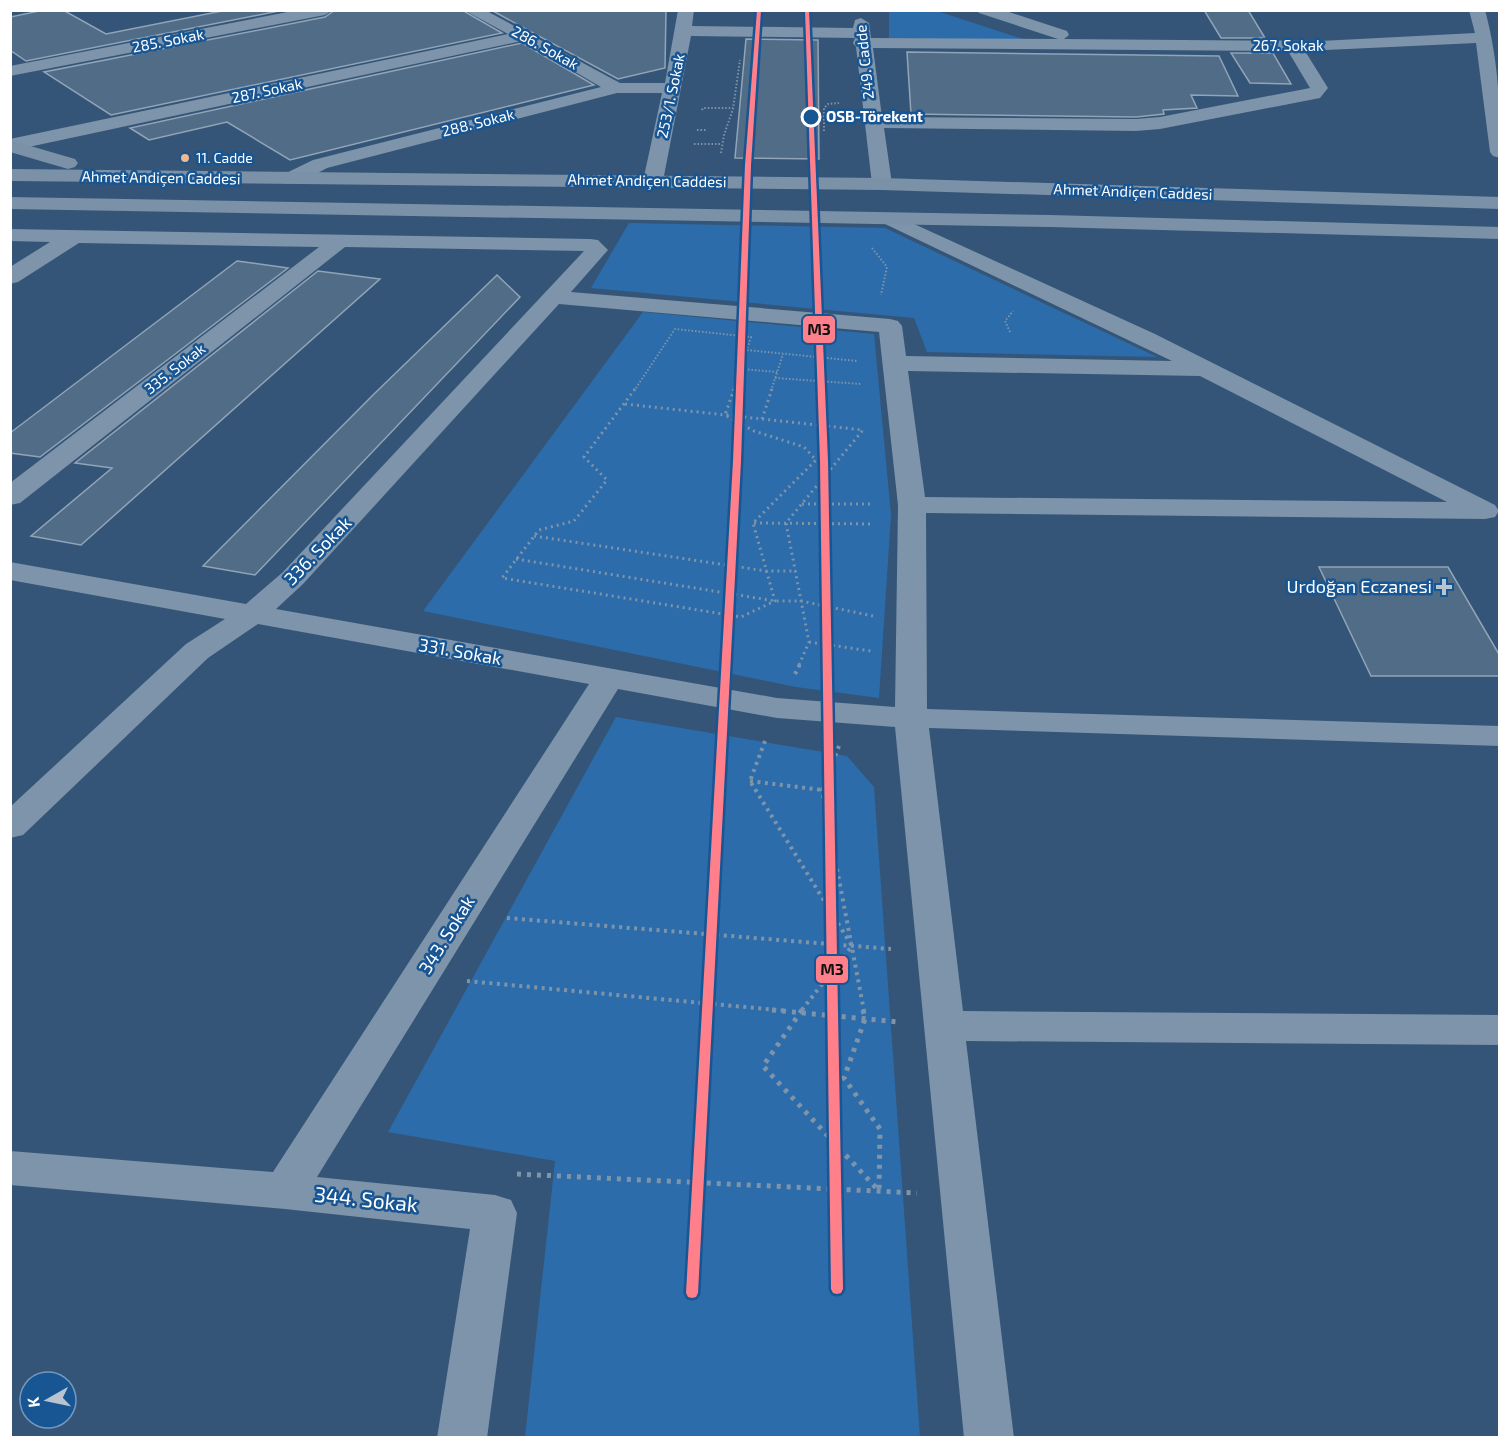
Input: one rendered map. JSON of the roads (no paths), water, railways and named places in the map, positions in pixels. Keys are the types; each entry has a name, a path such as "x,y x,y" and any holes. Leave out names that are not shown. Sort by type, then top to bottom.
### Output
{"main road":[{"path":"10,146 48,159 140,177"},
{"name":"Ahmet Andiçen Caddesi","path":"10,175 882,184 1500,203"},
{"name":"Ahmet Andiçen Caddesi","path":"10,203 848,218 1500,233"}],"street":[{"name":"285. Sokak","path":"10,72 325,10"},
{"name":"286. Sokak","path":"472,10 617,88"},
{"name":"253/1. Sokak","path":"653,181 686,10"},
{"name":"249. Cadde","path":"861,10 861,38 882,184"},
{"name":"267. Sokak","path":"985,10 1092,45"},
{"path":"1478,10 1500,152"},
{"name":"267. Sokak","path":"682,31 1092,45 1293,46 1484,38"},
{"name":"287. Sokak","path":"10,146 524,36"},
{"path":"873,122 1136,125 1171,121 1314,94 1319,88 1293,46"},
{"name":"288. Sokak","path":"288,179 320,164 617,88 672,88"},
{"path":"890,219 1207,369 1492,512"},
{"path":"10,235 340,241"},
{"path":"10,277 75,236"},
{"name":"336. Sokak","path":"10,827 197,651 253,614 293,579 597,250 595,247 340,241"},
{"name":"335. Sokak","path":"10,497 340,241"},
{"path":"555,297 890,326 882,363 912,515 901,654 911,718 989,1437"},
{"path":"882,363 1207,369"},
{"path":"912,515 1492,512"},
{"name":"331. Sokak","path":"10,570 777,708 911,718 1500,736"},
{"name":"343. Sokak","path":"285,1191 608,679"},
{"path":"944,1026 1500,1030"},
{"name":"344. Sokak","path":"10,1168 285,1191 495,1213 462,1437"}],"place":[{"name":"OSB-Törekent","path":"811,117"},
{"name":"11. Cadde","path":"185,158"},
{"name":"Urdoğan Eczanesi","path":"1444,587"}]}
